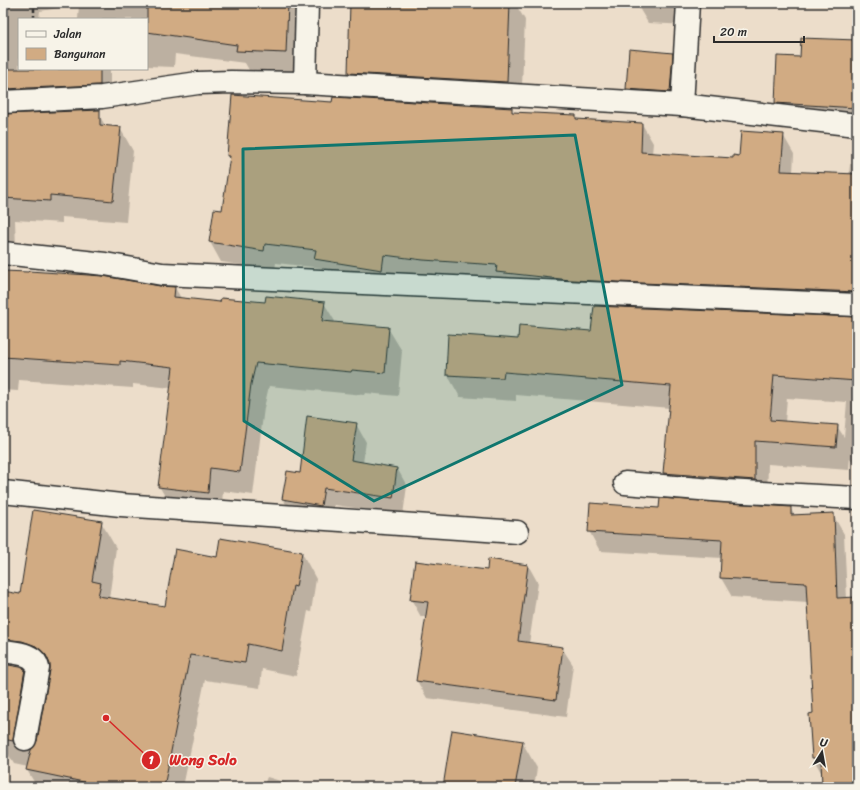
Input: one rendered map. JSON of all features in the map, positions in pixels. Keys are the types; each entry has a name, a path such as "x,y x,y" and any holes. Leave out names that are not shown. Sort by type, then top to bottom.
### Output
{"street":[{"path":"305,84 307,3"},
{"path":"682,105 688,3"},
{"path":"3,102 102,97 198,83 305,84 682,105 857,125"},
{"path":"3,253 105,264 162,274 857,305"},
{"path":"625,482 725,491 857,498"},
{"path":"3,492 122,505 517,532"},
{"path":"3,652 33,658 37,663 38,668 25,740"}],"path":[{"path":"34,3 34,18"}],"highlighted area":[{"path":"575,135 622,385 374,501 244,421 243,149"}],"building":[{"path":"147,3 288,3 286,53 236,51 237,45 148,32"},
{"path":"350,3 510,3 507,82 348,73"},
{"path":"801,38 857,40 857,108 775,103 777,56 800,57"},
{"path":"629,49 673,53 670,92 626,89"},
{"path":"3,69 100,70 100,85 3,89"},
{"path":"232,95 332,102 333,97 512,108 512,112 576,115 576,119 642,123 641,152 733,158 733,155 739,156 741,131 784,134 781,171 857,174 857,292 570,280 496,272 497,265 423,260 384,255 382,270 314,259 316,250 265,244 264,251 209,242 214,209 222,210 230,156 227,156"},
{"path":"100,110 100,125 121,127 113,201 50,195 50,201 3,198 3,114"},
{"path":"3,271 29,271 103,276 160,286 175,287 174,297 220,302 221,298 265,302 266,296 325,302 322,321 389,327 385,373 352,370 351,372 256,363 251,384 240,472 210,468 208,493 158,487 173,367 120,361 120,365 3,357"},
{"path":"594,306 857,317 857,381 774,375 770,420 838,425 836,447 755,441 755,480 663,473 671,386 504,372 503,378 446,375 448,334 518,339 519,325 591,331"},
{"path":"307,416 357,423 351,460 397,468 393,498 324,488 321,506 282,499 287,471 300,473"},
{"path":"660,498 791,507 791,515 834,513 837,598 857,597 857,787 822,787 821,758 812,758 809,714 813,713 806,583 720,578 722,540 588,532 590,503 659,508"},
{"path":"33,510 102,521 92,581 101,583 98,596 165,606 175,549 217,557 220,538 302,552 296,587 293,586 282,651 248,644 245,663 190,655 164,787 92,787 93,784 26,770 31,750 37,741 50,664 46,655 36,646 22,641 3,639 3,591 20,594"},
{"path":"488,559 528,565 518,641 563,647 556,700 416,681 428,602 410,600 415,561 487,570"},
{"path":"3,664 25,669 13,741 3,739"},
{"path":"452,730 523,741 515,787 443,787"}],"place":[{"name":"Wong Solo","path":"106,718"}]}
